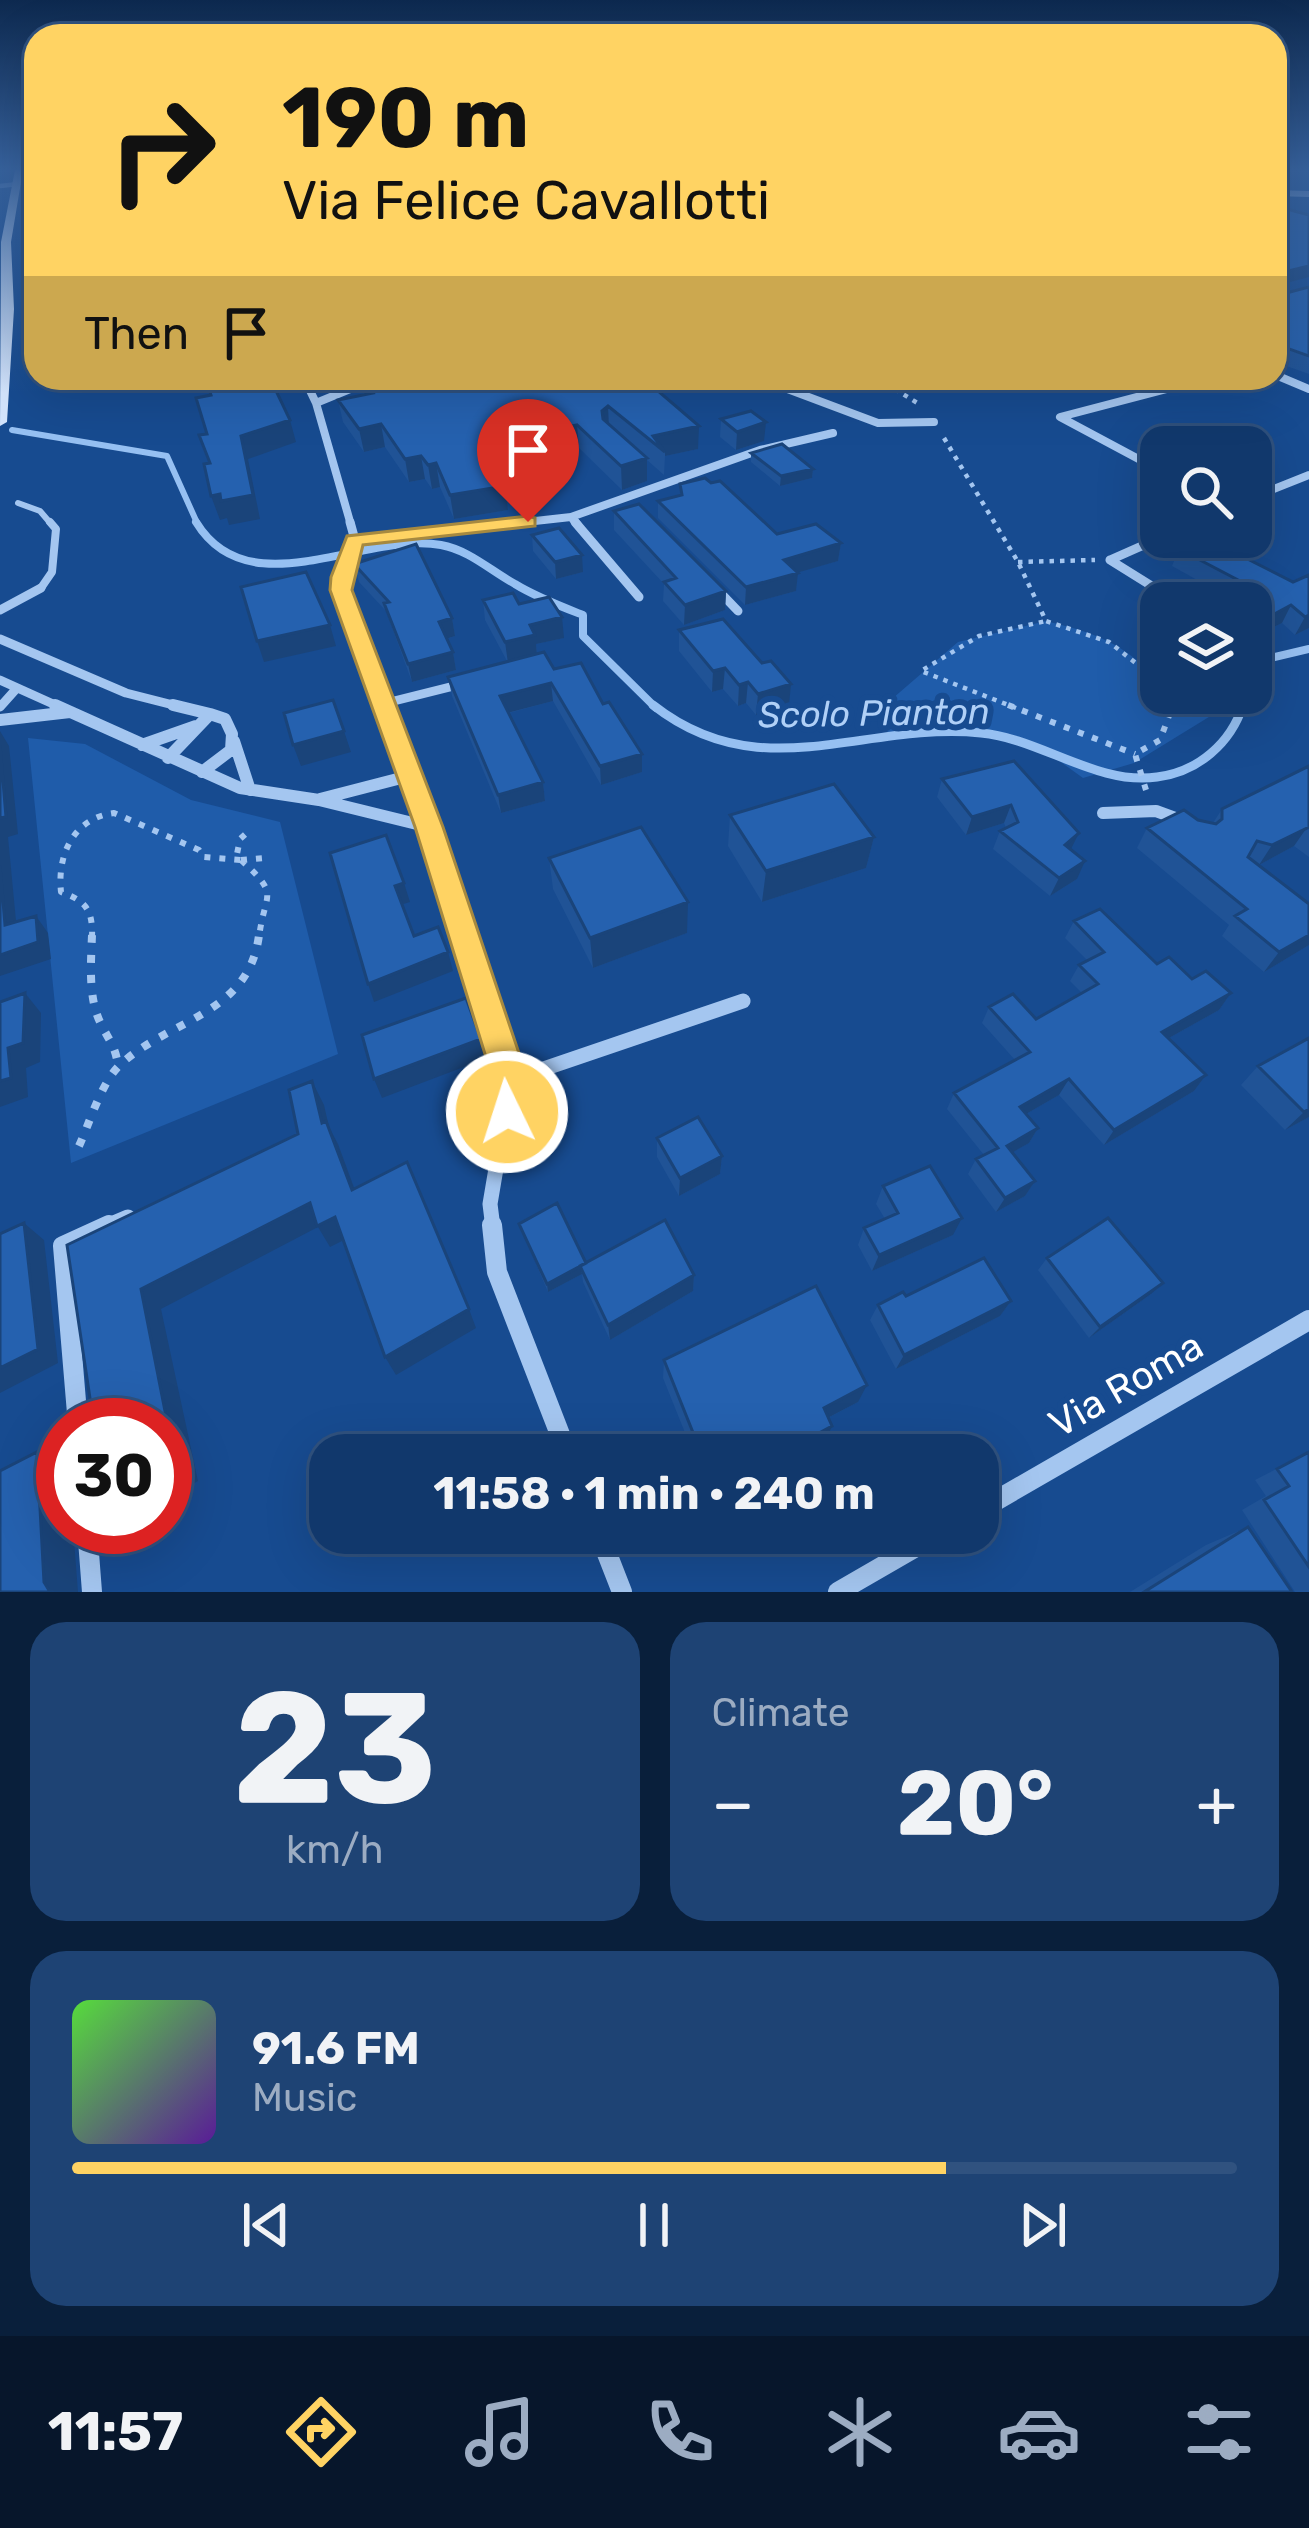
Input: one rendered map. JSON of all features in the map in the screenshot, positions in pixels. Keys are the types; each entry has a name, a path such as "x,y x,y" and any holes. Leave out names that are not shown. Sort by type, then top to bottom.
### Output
{"main road":[{"path":"0,422 3,244"}],"street":[{"path":"310,390 355,543 344,566 341,590 429,827 511,1080 490,1204 497,1272 560,1434"},
{"path":"316,404 349,390"},
{"path":"790,390 878,423 934,422"},
{"path":"1140,460 1060,418 1164,390"},
{"path":"355,543 571,518 760,449 833,433"},
{"path":"650,473 663,485"},
{"path":"1272,490 1309,475"},
{"path":"629,500 645,516"},
{"path":"571,518 639,597"},
{"path":"1110,560 1140,547"},
{"path":"1110,560 1145,582"},
{"path":"707,580 738,611"},
{"path":"0,610 41,588"},
{"path":"0,639 126,693 225,719 250,790"},
{"path":"0,680 168,758 250,790 319,800 429,827"},
{"path":"382,704 472,681"},
{"path":"0,693 17,688"},
{"path":"0,707 17,688"},
{"path":"0,720 75,712"},
{"path":"141,745 186,732 209,717"},
{"path":"168,758 209,717"},
{"path":"202,772 224,758 234,741"},
{"path":"319,800 410,776"},
{"path":"1103,813 1175,814 1201,834"},
{"path":"511,1080 743,1000"},
{"path":"76,1398 63,1246 149,1207"},
{"name":"Via Roma","path":"999,1499 1309,1320"},
{"path":"89,1554 92,1592"},
{"path":"607,1554 622,1592"},
{"path":"838,1592 904,1554"}],"lane":[{"path":"18,503 40,511 56,530 52,572 41,588"}],"path":[{"path":"897,390 926,409 1018,562 1046,621"},
{"path":"1018,562 1110,560"},
{"path":"1140,662 1100,634 1046,621 979,633 958,642 921,671 1135,758 1150,798"},
{"path":"1135,758 1160,740 1170,714"},
{"path":"79,1146 118,1065 116,1042 100,1022 96,1006 91,968 93,916 83,900 61,892 59,884 66,843 90,820 128,815 174,842 199,850 203,857 264,858"},
{"path":"118,1065 238,991 256,960 261,919 270,899 263,881 237,854 240,839 251,829"}],"shaded area":[{"path":"1046,621 1096,636 1140,664 1140,714 1214,714 1134,763 1083,778 1033,742 976,732 891,739 878,711 958,642"},
{"path":"28,738 85,744 191,800 280,822 338,1054 71,1163"}],"building":[{"path":"1287,244 1309,244 1309,266 1287,271"},
{"path":"1309,287 1309,356 1287,348 1287,293"},
{"path":"209,390 276,390 290,420 241,436 253,495 221,501 220,494 211,496 204,464 210,463 199,435 207,434 196,398 211,395"},
{"path":"371,390 657,390 699,426 653,436 665,452 608,406 602,411 603,419 647,458 621,466 577,425 524,436 533,446 489,455 505,486 450,495 436,463 428,465 421,456 405,459 381,424 359,429 338,400 373,393"},
{"path":"751,411 766,422 737,432 721,419"},
{"path":"782,444 813,469 781,476 751,453"},
{"path":"705,478 711,483 720,481 777,534 816,524 841,543 784,560 798,573 746,587 658,501 682,495 680,484"},
{"path":"639,504 726,591 685,605 664,582 676,578 614,511"},
{"path":"559,528 582,555 555,562 532,535"},
{"path":"416,544 452,618 439,622 453,652 408,664 384,603 389,602 354,564"},
{"path":"1196,558 1246,558 1293,582 1309,575 1309,615 1305,617 1291,605 1272,615 1272,582 1242,582"},
{"path":"306,572 330,625 257,641 241,587"},
{"path":"513,593 519,604 549,597 562,617 530,625 535,635 505,642 483,600"},
{"path":"723,619 762,663 771,661 791,684 758,694 748,682 739,685 725,668 713,671 679,630"},
{"path":"544,652 554,669 581,663 603,704 609,702 642,754 600,766 551,683 500,696 543,782 498,795 448,677"},
{"path":"333,700 344,731 293,745 284,713"},
{"path":"0,745 6,817 0,818"},
{"path":"1014,761 1079,833 1065,845 1085,861 1059,878 1000,831 1018,822 1011,805 972,817 942,779"},
{"path":"1309,766 1309,827 1272,845 1257,841 1248,857 1309,904 1309,935 1279,952 1235,916 1247,909 1147,828 1184,810 1216,824 1222,819 1222,809"},
{"path":"834,784 874,837 766,871 730,815"},
{"path":"641,827 688,902 590,938 549,858"},
{"path":"386,835 404,883 395,886 414,936 438,927 448,952 368,984 330,853"},
{"path":"0,866 5,925 36,916 38,942 0,955"},
{"path":"1100,909 1157,964 1169,957 1192,979 1206,971 1231,993 1162,1032 1206,1075 1114,1130 1069,1079 1020,1107 1038,1128 1007,1146 1035,1181 1005,1198 976,1159 998,1148 954,1093 1030,1052 989,1007 1013,994 1036,1019 1098,984 1079,965 1104,952 1074,921"},
{"path":"25,993 23,1043 8,1048 11,1078 0,1081 0,1002"},
{"path":"466,998 481,1039 374,1079 362,1035"},
{"path":"1309,1038 1309,1109 1304,1112 1258,1066"},
{"path":"312,1081 322,1123 326,1121 352,1190 407,1162 469,1309 385,1357 335,1217 317,1226 310,1203 141,1289 162,1398 90,1398 67,1245 298,1134 289,1090"},
{"path":"698,1117 722,1156 680,1178 657,1138"},
{"path":"930,1166 962,1218 879,1255 864,1228 898,1213 883,1186"},
{"path":"557,1203 586,1263 547,1284 519,1224"},
{"path":"1108,1218 1163,1283 1100,1327 1047,1258"},
{"path":"665,1220 694,1275 608,1325 580,1266"},
{"path":"24,1223 38,1349 0,1368 0,1234"},
{"path":"984,1258 1011,1301 904,1355 878,1305"},
{"path":"816,1286 867,1385 824,1408 832,1426 817,1434 694,1434 664,1360"},
{"path":"1309,1452 1309,1567 1264,1500 1289,1486 1277,1469"},
{"path":"36,1453 36,1554 42,1554 44,1582 50,1592 0,1592 0,1471"},
{"path":"1248,1527 1292,1592 1144,1592"}],"waterway":[{"name":"Scolo Pianton","path":"12,430 167,456 197,523"},
{"name":"Scolo Pianton","path":"197,523 219,547 246,560 277,564 411,544 461,551 531,593 583,615 583,636 656,708"},
{"name":"Scolo Pianton","path":"1272,658 1309,649"},
{"name":"Scolo Pianton","path":"653,705 693,730 733,744 773,748 937,732 981,733 1135,778 1172,774 1199,762 1221,743 1240,714"}],"route":[{"path":"507,1112 511,1080 429,827 341,590 341,577 355,540 528,522"}]}
